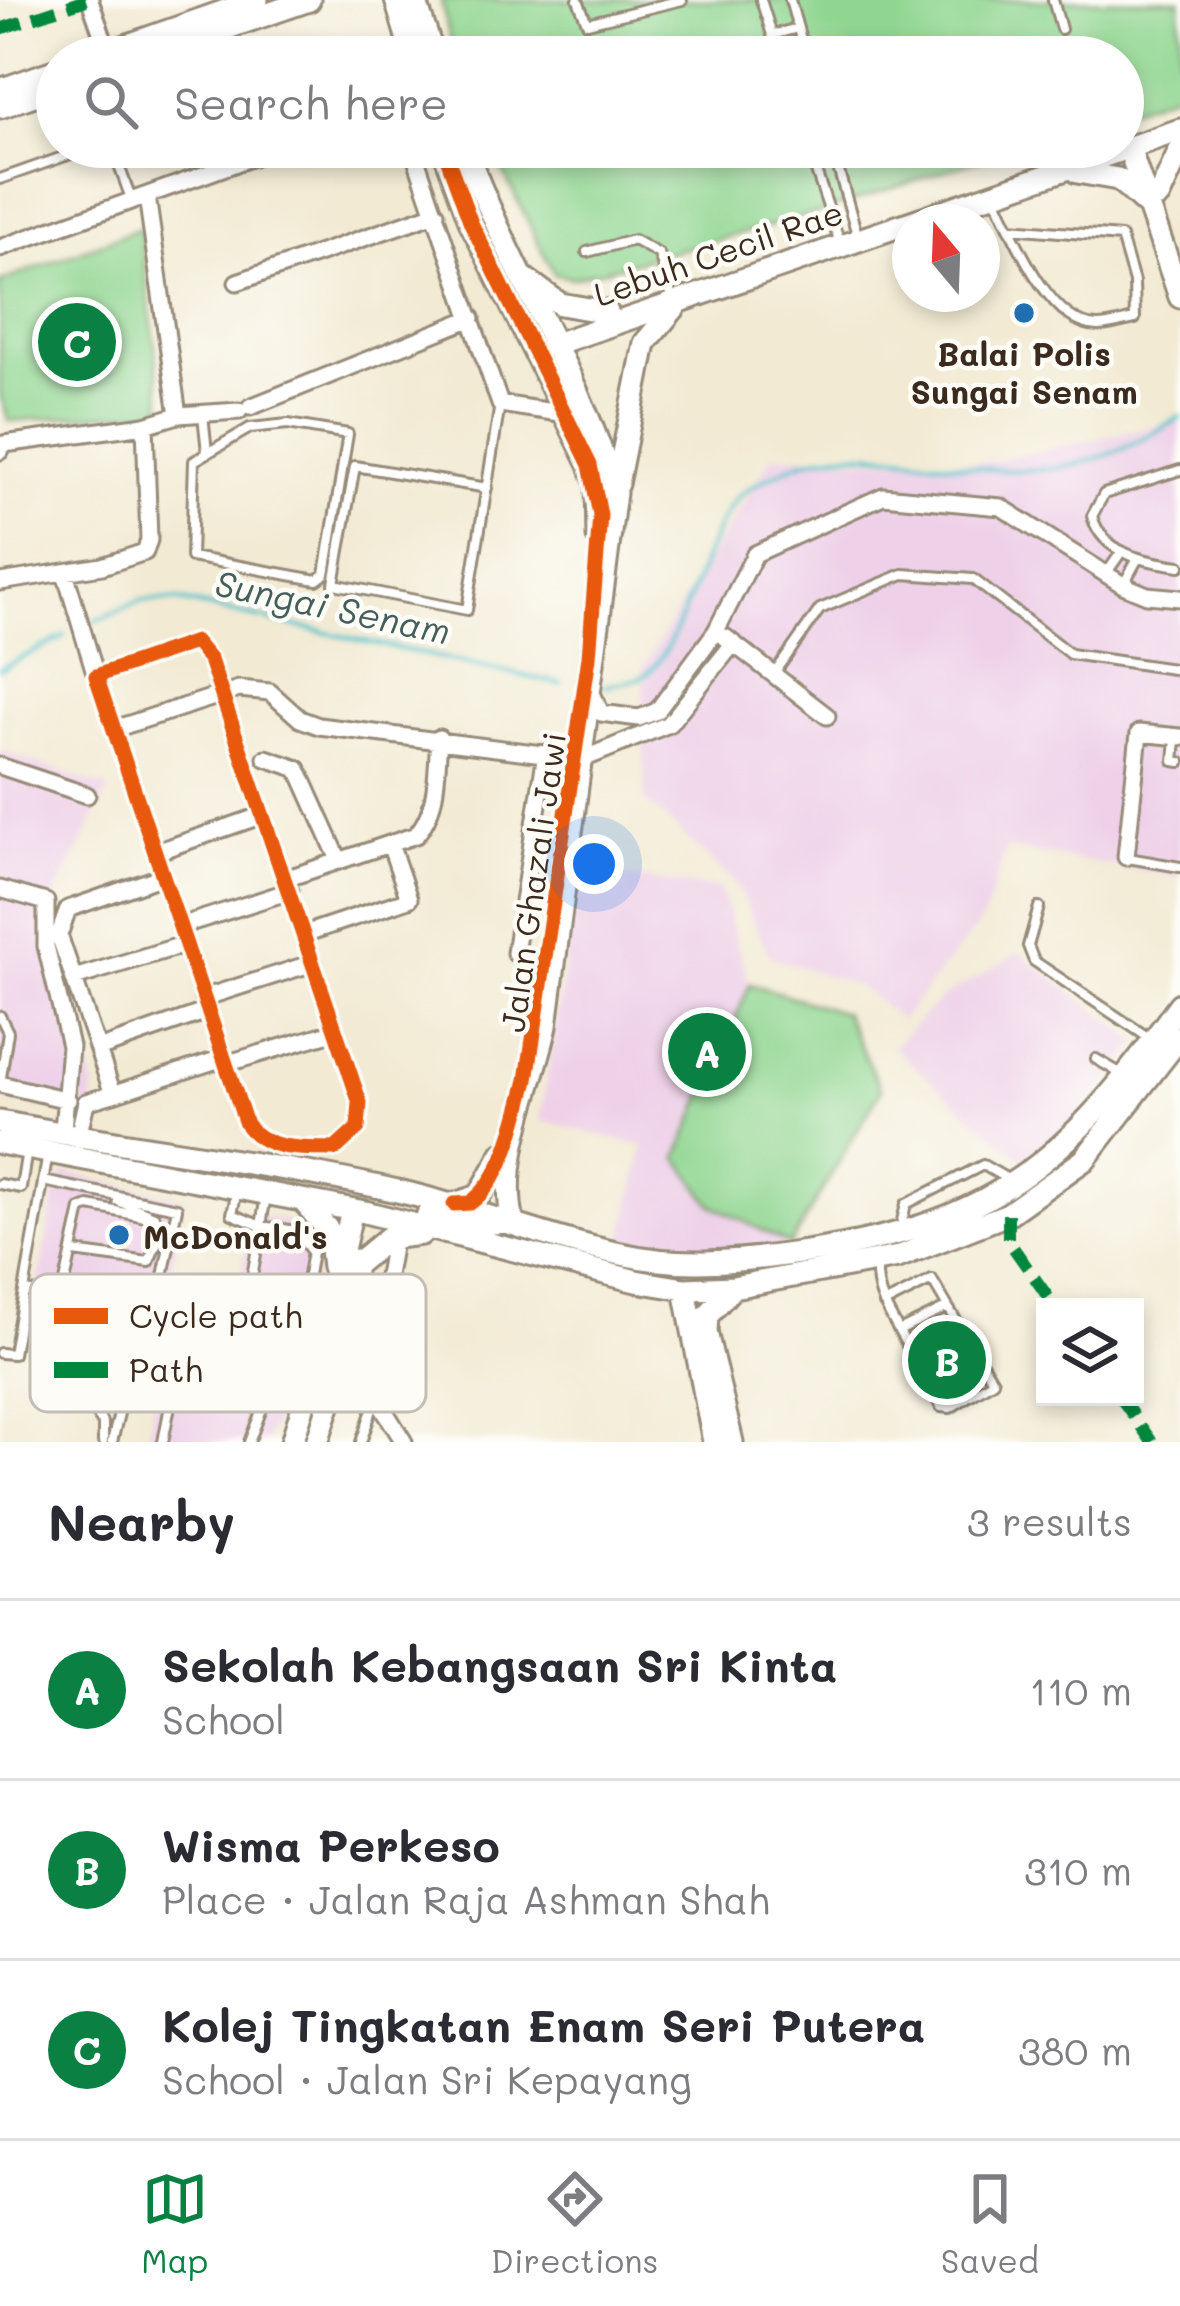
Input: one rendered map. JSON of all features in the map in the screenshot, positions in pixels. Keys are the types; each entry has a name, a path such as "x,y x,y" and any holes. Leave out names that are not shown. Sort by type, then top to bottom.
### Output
{"street":[{"path":"91,0 98,36"},
{"path":"150,36 230,5 257,0"},
{"path":"204,36 309,0"},
{"path":"396,0 407,36"},
{"path":"415,0 427,36"},
{"path":"0,90 36,77"},
{"path":"0,106 36,94"},
{"name":"Lebuh Cecil Rae","path":"1144,136 1180,124"},
{"path":"1180,150 1154,201 1180,297"},
{"path":"0,248 224,168"},
{"path":"420,168 500,404 566,414"},
{"name":"Jalan Ghazali Jawi","path":"451,168 471,223 548,341 606,491 592,694 579,758"},
{"path":"472,168 509,277 560,304 608,312"},
{"name":"Lebuh Cecil Rae","path":"548,341 1055,168"},
{"name":"Lebuh Cecil Rae","path":"548,341 608,312 714,287 1056,168"},
{"path":"1072,168 1118,179 1154,201"},
{"path":"1133,168 1180,257"},
{"path":"140,199 178,415"},
{"path":"237,282 436,213"},
{"name":"Jalan Ghazali Jawi","path":"509,277 566,414 606,491 546,1026 531,1096 507,1163 513,1222"},
{"path":"606,491 645,343 675,296"},
{"path":"0,451 4,444 178,415 238,410 472,318"},
{"path":"0,582 134,559 145,552 149,540 145,424"},
{"path":"592,694 601,713 616,719 656,711 716,631 755,554 883,496 1001,507 1123,585 1147,596 1180,598"},
{"path":"65,573 224,1061 254,1135 248,1163"},
{"path":"716,631 827,716"},
{"path":"96,676 195,642 210,660 288,885 360,1103 358,1128 335,1149 296,1148 254,1135"},
{"path":"114,729 222,694 258,689 308,723 579,758 669,724 733,644"},
{"path":"1126,857 1139,733 1178,737"},
{"path":"180,926 339,860 416,835 427,822 439,738"},
{"path":"515,952 546,753"},
{"path":"266,758 298,770 339,860"},
{"path":"454,1204 470,1203 488,1183 515,1124 527,1080 579,758"},
{"path":"0,766 87,795"},
{"path":"156,852 263,815"},
{"path":"304,934 409,899 390,844"},
{"path":"113,1094 59,935 68,909 164,876"},
{"path":"0,889 46,902 46,946 70,1046 71,1132"},
{"path":"74,978 186,944"},
{"path":"98,1049 313,963"},
{"path":"0,1144 359,1209 636,1281 685,1289 733,1287 942,1244 1008,1214 1084,1160 1135,1080 1153,1041 1180,1004"},
{"path":"71,1132 86,1102 336,1030"},
{"path":"170,1153 248,1163 454,1204 618,1254 670,1263 784,1255 952,1218 1013,1183 1077,1134 1180,1036"},
{"path":"0,1084 68,1100"},
{"path":"8,1124 71,1132 339,1193 359,1209 393,1206 469,1224 513,1222"},
{"path":"8,1124 38,1150"},
{"path":"304,1202 329,1231 331,1274"},
{"path":"352,1274 359,1209"},
{"path":"341,1274 359,1209"},
{"path":"355,1265 378,1242 394,1236 450,1234"},
{"path":"387,1274 394,1236"},
{"path":"685,1289 696,1279 766,1268 784,1255"},
{"path":"636,1281 672,1303 691,1338"},
{"path":"732,1442 706,1332 707,1316 733,1287"},
{"path":"685,1289 714,1442"},
{"path":"292,1442 304,1412"},
{"path":"317,1442 320,1412"},
{"path":"386,1412 404,1442"}],"lane":[{"path":"578,0 587,23 682,0"},
{"path":"761,0 772,35 798,28"},
{"path":"790,0 800,36"},
{"path":"1053,0 1061,29"},
{"path":"0,179 36,166"},
{"path":"123,168 140,199"},
{"path":"817,168 848,237"},
{"path":"836,168 848,237"},
{"path":"993,193 1031,274 1071,316 1094,327 1135,319 1134,282 1121,237 1010,228"},
{"path":"587,252 634,240 659,254 675,296"},
{"path":"487,488 355,466 334,584 467,610 487,488 500,404"},
{"path":"230,436 238,410"},
{"path":"203,416 207,452"},
{"path":"288,424 346,432 322,577 191,556 194,460 230,436 288,424"},
{"path":"1180,470 1104,494 1097,503 1095,527 1137,560 1180,566"},
{"path":"1105,575 1122,551"},
{"path":"1123,585 1137,560"},
{"path":"773,675 820,610 903,574 973,579 1070,654 1180,670"},
{"path":"1178,737 1174,761 1180,762"},
{"path":"1126,857 1180,867"},
{"path":"1039,908 1028,946 1034,961 1153,1041"},
{"path":"0,1016 8,1032 0,1084"},
{"path":"1096,1059 1135,1080"},
{"path":"0,1353 13,1354 25,1291 43,1181 38,1150"},
{"path":"0,1184 21,1188 38,1150"},
{"path":"900,1233 905,1204 983,1165 1013,1183"},
{"path":"43,1181 177,1208 163,1274"},
{"path":"238,1190 232,1214 261,1226 296,1231 312,1252 308,1274"},
{"path":"74,1252 149,1262 162,1230 156,1219 101,1193"},
{"path":"252,1274 266,1195"},
{"path":"68,1274 76,1218 89,1206 156,1219"},
{"path":"877,1261 875,1288 941,1407 950,1408 993,1381 932,1280 884,1304"},
{"path":"25,1291 30,1292"},
{"path":"899,1331 948,1307"},
{"path":"95,1412 107,1442"},
{"path":"107,1442 116,1412"},
{"path":"164,1442 170,1412"},
{"path":"249,1442 261,1412"},
{"path":"361,1442 371,1412"}],"shaded area":[{"path":"1180,421 1180,877 1006,848 983,919 901,1020 858,986 769,956 737,885 645,800 643,668 772,456 989,462"},
{"path":"0,750 109,789 51,903 49,948 94,1084 93,1115 0,1100"},
{"path":"580,871 720,889 750,984 844,1013 881,1090 790,1245 692,1255 622,1241 644,1146 540,1120"},
{"path":"1019,953 1139,1042 1062,1139 1023,1160 893,1047 941,998"},
{"path":"66,1173 184,1199 169,1274 40,1274 57,1182"},
{"path":"254,1214 301,1225 320,1250 315,1274 240,1274"},
{"path":"152,1412 277,1412 266,1442 147,1442"}],"green space":[{"path":"441,0 1180,0 1180,91 1144,104 1144,36 449,36"},
{"path":"501,168 953,168 815,214 573,278 554,274"},
{"path":"140,228 163,410 9,421 0,395 0,282"},
{"path":"750,984 844,1013 881,1090 790,1245 711,1204 678,1157"}],"waterway":[{"name":"Sungai Senam","path":"606,686 638,679 655,665 668,647 735,500 790,467 839,454 864,453 990,469 1067,466 1113,453 1180,417"},
{"name":"Sungai Senam","path":"95,621 141,601 176,600 561,684"},
{"name":"Sungai Senam","path":"0,669 65,636"}],"marked path":[{"path":"0,29 86,0"},
{"path":"1008,1214 1008,1240 1049,1298"},
{"path":"1126,1406 1152,1442"}],"cycle path":[{"path":"451,168 471,223 590,465 600,515 589,657 527,1080 501,1164 470,1203 454,1204"},
{"path":"195,642 210,660 360,1103 358,1128 335,1149 275,1144 246,1124 96,676 195,642"}],"place":[{"name":"Balai Polis Sungai Senam","path":"1024,313"},
{"name":"Kolej Tingkatan Enam Seri Putera","path":"77,342"},
{"name":"Sekolah Kebangsaan Sri Kinta","path":"707,1052"},
{"name":"McDonald's","path":"119,1235"},
{"name":"Wisma Perkeso","path":"947,1360"}]}
